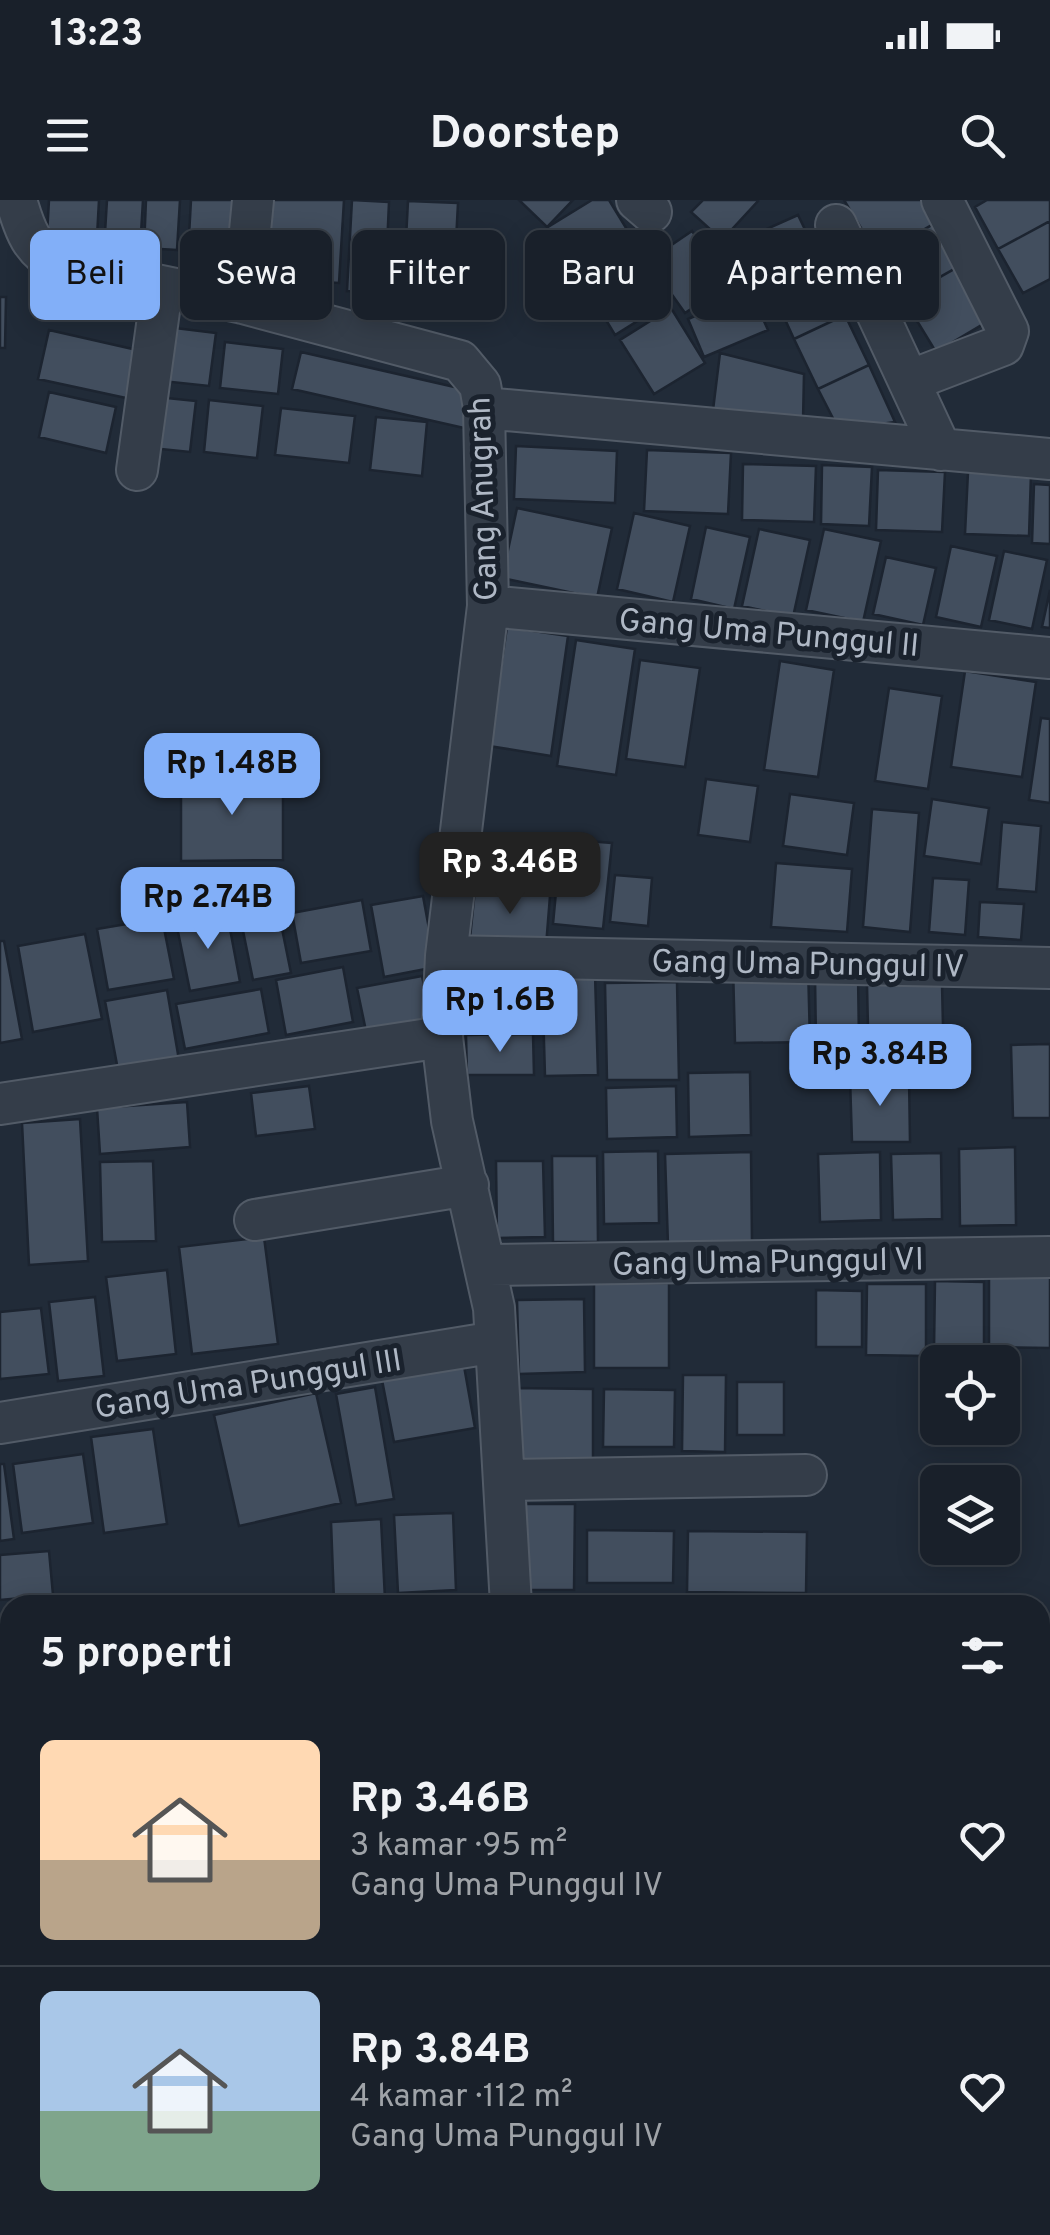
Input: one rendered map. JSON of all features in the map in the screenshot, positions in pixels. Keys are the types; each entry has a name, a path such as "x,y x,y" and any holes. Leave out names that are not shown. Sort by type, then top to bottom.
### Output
{"street":[{"name":"Gang Anugrah","path":"16,200 27,236 38,253 60,265 180,292"},
{"path":"249,230 252,200"},
{"path":"910,381 1003,345 1008,331 942,200"},
{"path":"836,225 941,450"},
{"path":"137,470 162,289"},
{"name":"Gang Anugrah","path":"309,320 460,361 480,385 484,408 488,606 446,956 442,1038 452,1121 486,1265 496,1342 511,1595"},
{"path":"484,408 1050,459"},
{"name":"Gang Uma Punggul II","path":"488,606 1050,658"},
{"name":"Gang Uma Punggul IV","path":"446,956 1050,968"},
{"path":"0,1104 442,1038"},
{"path":"256,1220 468,1184"},
{"name":"Gang Uma Punggul VI","path":"486,1265 1050,1258"},
{"name":"Gang Uma Punggul III","path":"0,1423 496,1342"},
{"path":"505,1480 806,1476"}],"building":[{"path":"49,200 99,200 97,230 47,230"},
{"path":"107,200 143,200 141,230 105,230"},
{"path":"146,200 180,200 177,250 160,249 160,230 145,230"},
{"path":"191,200 245,200 244,230 189,230"},
{"path":"263,200 344,200 339,283 332,283 332,230 261,230"},
{"path":"352,200 389,202 388,230 352,230 352,291 347,291"},
{"path":"519,200 573,200 547,227"},
{"path":"592,200 609,200 627,230 543,230"},
{"path":"703,200 758,201 731,230 711,230 691,212"},
{"path":"844,200 925,200 937,222 923,230 862,230"},
{"path":"987,200 1050,200 1050,221 998,249 975,207"},
{"path":"408,201 458,203 457,230 406,230"},
{"path":"798,215 805,230 765,230"},
{"path":"1050,221 1050,279 1023,293 998,249"},
{"path":"937,222 963,264 939,278 939,230 923,230"},
{"path":"691,232 691,309 685,313 671,293 671,245"},
{"path":"963,264 995,317 936,352 916,320 939,320 939,278"},
{"path":"0,297 6,297 5,348 0,348"},
{"path":"671,308 705,363 654,394 620,340 652,320 671,320"},
{"path":"688,319 764,320 768,330 704,357"},
{"path":"606,320 639,320 615,335"},
{"path":"785,320 834,320 794,339"},
{"path":"834,320 847,320 869,365 818,389 794,339"},
{"path":"167,327 216,333 209,386 162,381"},
{"path":"49,330 137,350 126,398 38,379"},
{"path":"225,342 283,349 278,394 220,388"},
{"path":"301,352 472,391 464,428 292,389"},
{"path":"720,353 804,374 803,421 713,410"},
{"path":"869,365 895,422 839,430 818,389"},
{"path":"49,392 116,407 106,453 39,437"},
{"path":"157,397 196,401 190,452 151,448"},
{"path":"209,400 263,406 257,458 204,452"},
{"path":"281,408 355,416 349,463 275,455"},
{"path":"376,417 427,422 422,476 370,470"},
{"path":"516,446 617,451 615,503 514,499"},
{"path":"647,450 731,453 728,514 644,511"},
{"path":"743,464 816,466 814,522 742,520"},
{"path":"822,465 872,467 869,526 821,524"},
{"path":"878,470 945,472 942,532 876,530"},
{"path":"968,472 1031,474 1029,536 965,534"},
{"path":"1034,484 1050,485 1050,544 1032,543"},
{"path":"517,508 612,528 597,598 502,578"},
{"path":"634,513 690,526 673,602 617,589"},
{"path":"706,527 750,537 734,609 691,599"},
{"path":"759,529 810,540 793,617 742,606"},
{"path":"824,529 881,541 863,622 806,610"},
{"path":"951,546 997,556 981,627 936,617"},
{"path":"1004,551 1047,560 1032,629 989,620"},
{"path":"886,557 936,568 923,625 873,614"},
{"path":"1050,590 1050,628 1042,627"},
{"path":"507,627 568,636 551,756 489,746"},
{"path":"576,640 635,649 616,775 557,766"},
{"path":"640,660 700,668 685,767 626,759"},
{"path":"780,661 834,670 818,777 764,770"},
{"path":"965,671 1036,682 1022,777 951,767"},
{"path":"889,688 942,696 928,789 875,781"},
{"path":"1041,718 1050,719 1050,803 1029,800"},
{"path":"283,774 283,860 181,861 181,775"},
{"path":"706,779 758,786 750,842 698,835"},
{"path":"790,794 854,803 847,855 783,846"},
{"path":"932,799 989,808 981,864 924,856"},
{"path":"872,809 919,813 910,932 863,927"},
{"path":"1002,822 1041,826 1036,892 997,889"},
{"path":"561,839 612,843 603,929 553,924"},
{"path":"478,840 547,846 543,893 473,886"},
{"path":"776,863 852,869 847,932 771,927"},
{"path":"615,875 652,878 648,926 610,922"},
{"path":"933,878 969,880 965,935 929,932"},
{"path":"475,889 550,896 546,946 470,938"},
{"path":"423,896 436,967 384,977 371,905"},
{"path":"362,900 371,951 301,963 292,913"},
{"path":"980,902 1024,904 1021,940 978,937"},
{"path":"227,913 240,982 190,991 176,922"},
{"path":"279,914 291,973 253,980 241,921"},
{"path":"162,918 174,979 108,990 97,929"},
{"path":"85,934 102,1019 33,1032 18,946"},
{"path":"0,941 4,941 22,1039 0,1043"},
{"path":"808,965 810,1042 735,1043 733,967"},
{"path":"343,967 353,1022 286,1035 276,980"},
{"path":"528,969 529,1020 468,1021 467,970"},
{"path":"595,974 598,1075 545,1076 542,975"},
{"path":"858,975 859,1040 816,1042 815,976"},
{"path":"422,976 431,1018 366,1031 357,988"},
{"path":"677,982 679,1080 607,1080 605,983"},
{"path":"942,984 944,1068 869,1070 867,985"},
{"path":"261,989 269,1033 185,1049 176,1004"},
{"path":"167,990 179,1060 118,1070 105,1001"},
{"path":"533,1034 534,1075 467,1075 466,1035"},
{"path":"1050,1044 1050,1118 1013,1118 1011,1045"},
{"path":"750,1072 751,1135 689,1137 688,1073"},
{"path":"909,1076 910,1142 852,1142 850,1078"},
{"path":"309,1086 315,1129 256,1136 251,1093"},
{"path":"676,1086 677,1137 607,1139 606,1088"},
{"path":"187,1102 190,1147 100,1154 97,1108"},
{"path":"80,1119 88,1261 29,1265 22,1123"},
{"path":"1015,1147 1016,1225 960,1226 959,1149"},
{"path":"658,1151 659,1223 604,1224 603,1152"},
{"path":"751,1152 752,1243 668,1245 665,1154"},
{"path":"880,1152 881,1220 820,1222 818,1154"},
{"path":"941,1153 942,1219 893,1220 891,1154"},
{"path":"552,1156 597,1156 598,1242 553,1242"},
{"path":"153,1161 156,1241 102,1242 100,1162"},
{"path":"496,1161 543,1161 545,1237 497,1238"},
{"path":"264,1237 278,1344 192,1354 179,1247"},
{"path":"167,1270 176,1354 117,1361 106,1277"},
{"path":"989,1271 1050,1272 1050,1348 989,1345"},
{"path":"935,1281 984,1282 984,1345 934,1345"},
{"path":"594,1283 669,1283 669,1368 594,1368"},
{"path":"867,1284 926,1284 926,1345 920,1345 920,1356 866,1355"},
{"path":"816,1290 862,1291 862,1347 816,1347"},
{"path":"95,1297 104,1376 58,1381 49,1302"},
{"path":"584,1299 585,1372 519,1374 517,1300"},
{"path":"41,1308 49,1374 0,1379 0,1312"},
{"path":"464,1366 475,1428 394,1442 382,1380"},
{"path":"683,1375 726,1375 725,1452 682,1451"},
{"path":"737,1382 784,1382 784,1435 737,1435"},
{"path":"375,1387 394,1499 356,1505 336,1394"},
{"path":"512,1388 593,1389 593,1461 511,1461"},
{"path":"604,1389 675,1390 674,1447 603,1447"},
{"path":"316,1393 341,1503 239,1526 214,1415"},
{"path":"153,1429 167,1524 104,1533 91,1437"},
{"path":"83,1454 93,1523 22,1533 13,1464"},
{"path":"0,1464 4,1464 14,1539 0,1541"},
{"path":"520,1504 575,1504 574,1590 519,1590"},
{"path":"453,1513 456,1590 398,1593 394,1515"},
{"path":"381,1519 385,1595 334,1595 331,1522"},
{"path":"587,1530 674,1531 673,1583 587,1583"},
{"path":"688,1531 807,1532 806,1593 687,1592"},
{"path":"49,1551 53,1595 0,1595 0,1555"}]}
